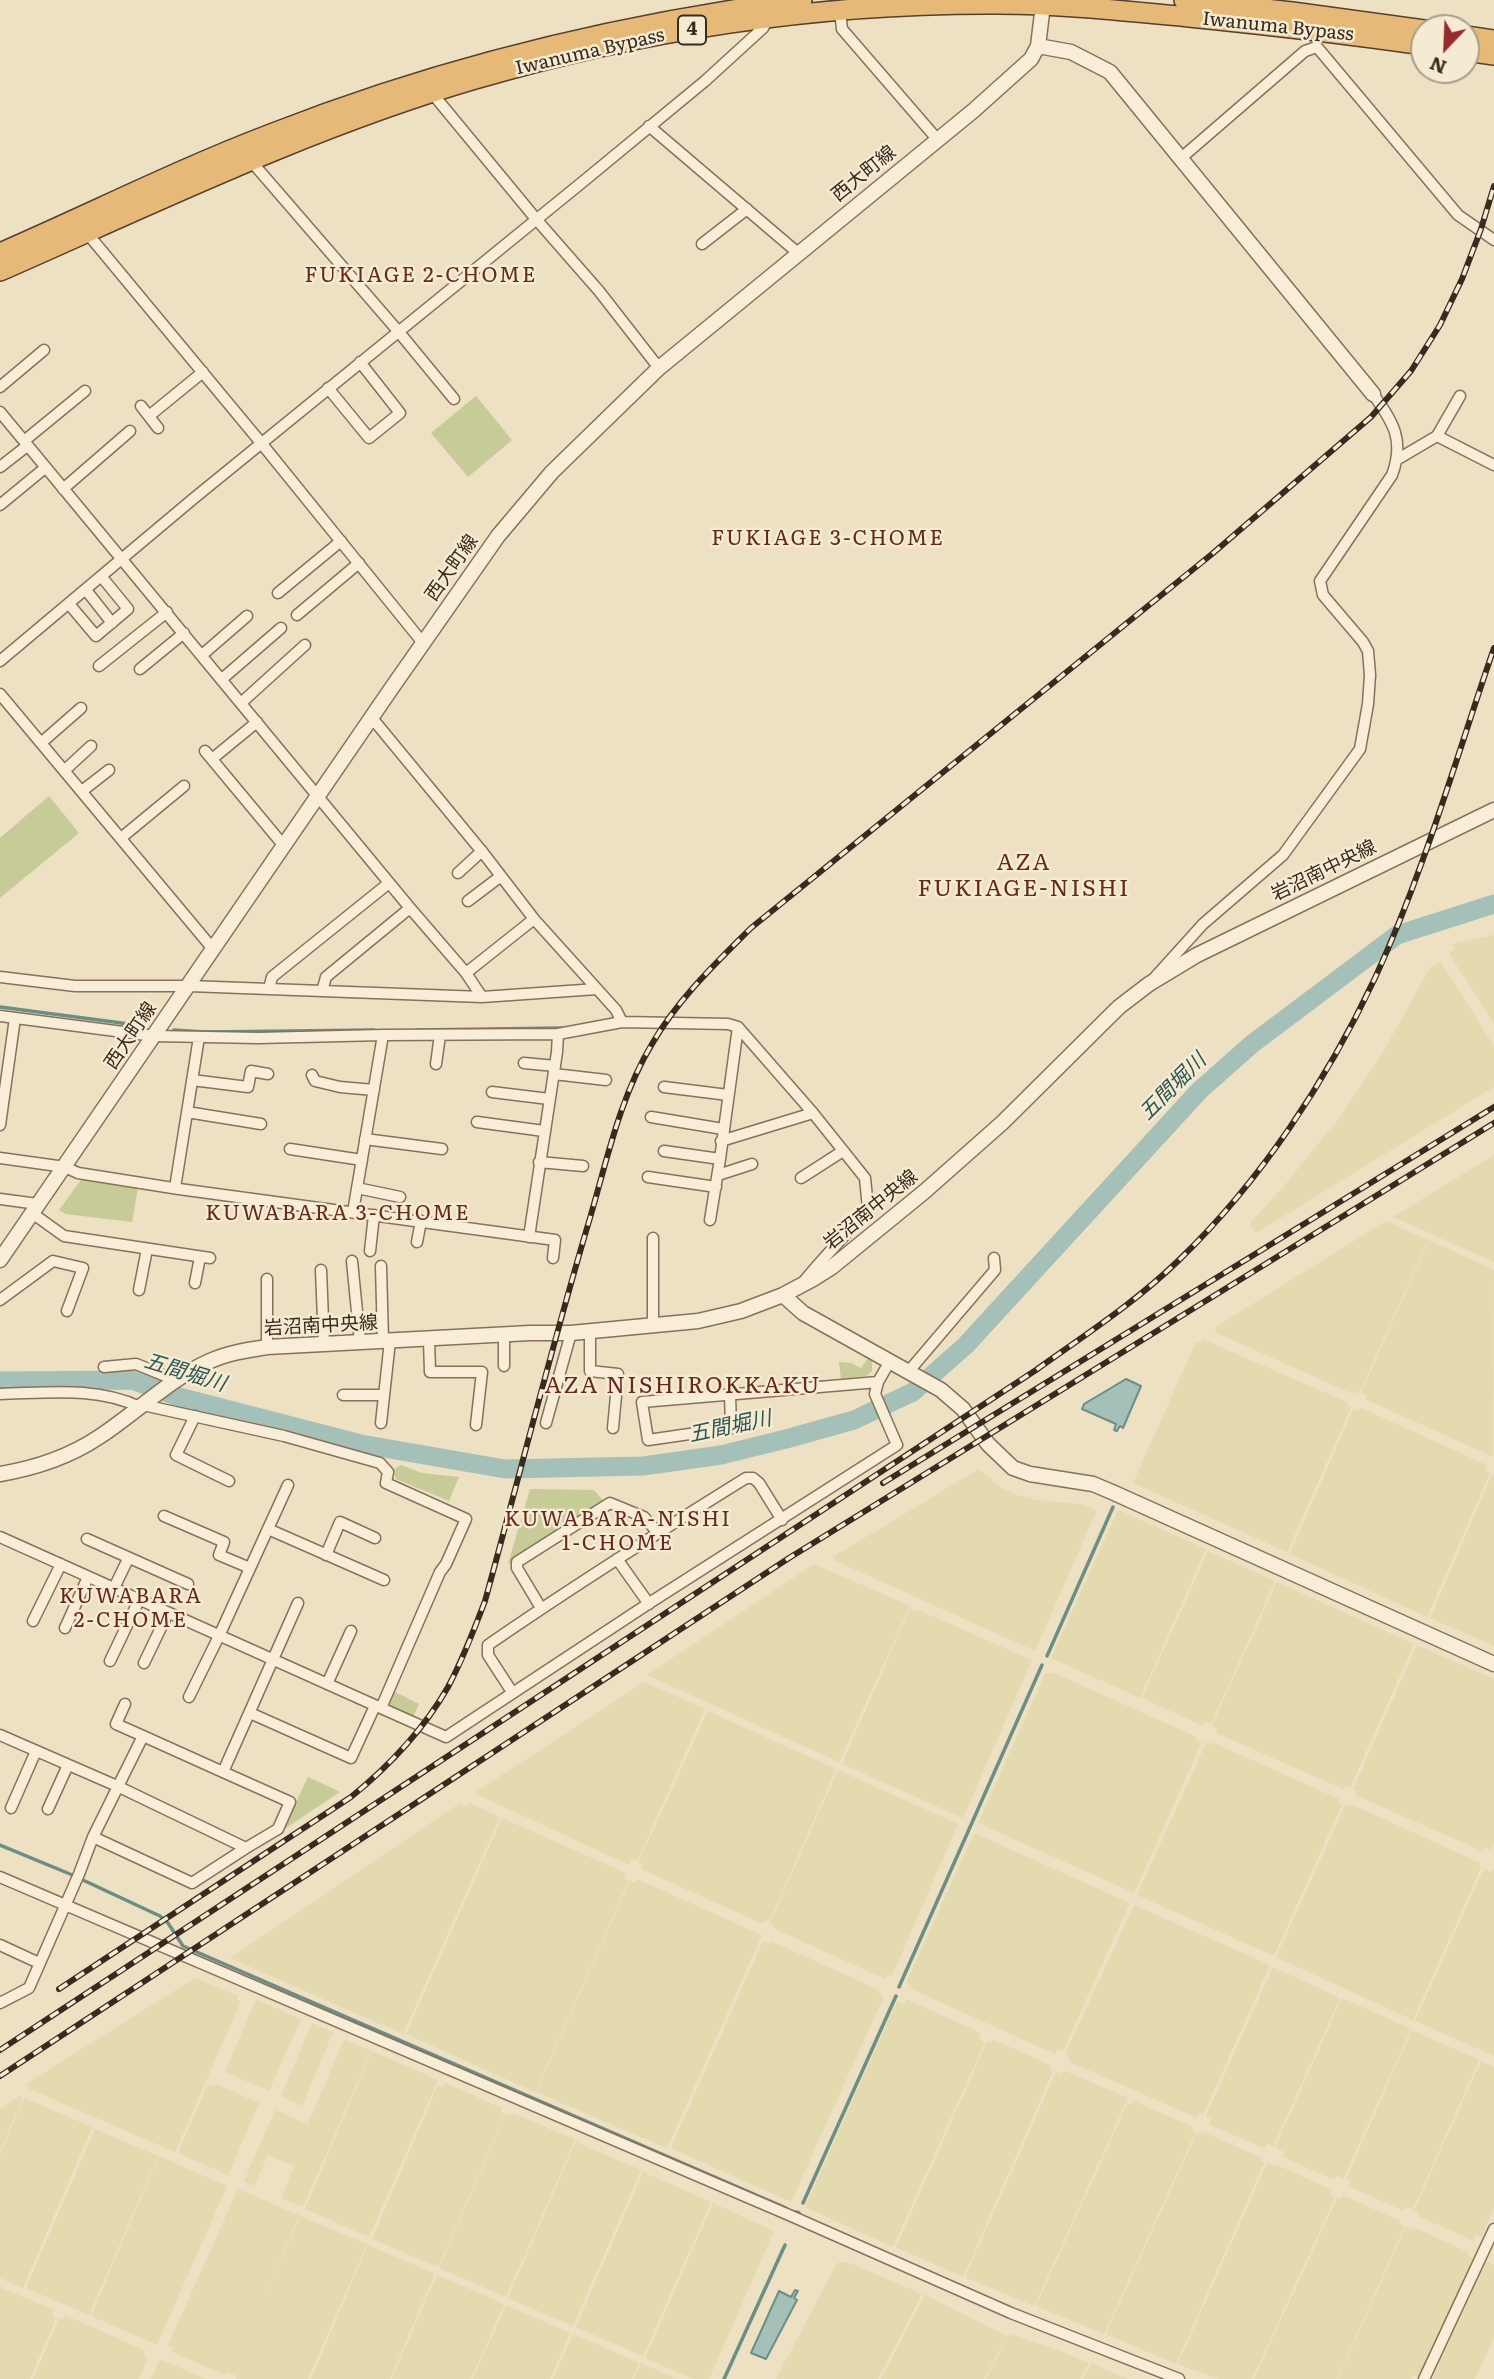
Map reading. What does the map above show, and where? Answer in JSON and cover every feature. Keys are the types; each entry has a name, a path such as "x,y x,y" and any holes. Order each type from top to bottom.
{"highway":[{"name":"Iwanuma Bypass","path":"0,253 270,134 439,74 603,32 802,0"},
{"name":"Iwanuma Bypass","path":"1184,0 1410,28"},
{"name":"Iwanuma Bypass","path":"0,271 251,161 337,127 432,93 550,60 639,39 840,11 1043,2 1324,31 1410,43"}],"street":[{"path":"1043,2 1038,46 1071,52 1110,72 1373,394 1393,425 1399,443 1398,459 1392,475 1320,582 1323,595 1368,651 1368,704 1360,749 1283,855 1203,924 1149,984"},
{"path":"840,11 842,29 937,139"},
{"path":"0,661 649,126 763,28 768,19"},
{"name":"西大町線","path":"0,1260 423,643 498,536 552,472 590,432 659,368 1017,72 1031,59 1038,46"},
{"path":"1180,159 1305,51 1317,47 1458,215 1494,240"},
{"path":"432,93 599,291 659,368"},
{"path":"649,126 798,253"},
{"path":"251,161 454,399"},
{"path":"702,244 747,209"},
{"path":"87,233 262,443 423,643"},
{"path":"0,387 44,350"},
{"path":"328,388 369,438 400,412 360,362"},
{"path":"149,416 202,372"},
{"path":"0,467 85,391"},
{"path":"1398,459 1437,436 1460,396"},
{"path":"141,406 158,428"},
{"path":"0,412 467,974 482,997"},
{"path":"63,489 130,431"},
{"path":"1437,436 1494,465"},
{"path":"0,505 45,468"},
{"path":"278,593 341,541"},
{"path":"297,615 359,563"},
{"path":"69,604 96,636 112,623 128,609 102,576"},
{"path":"86,590 112,623"},
{"path":"99,666 167,612"},
{"path":"202,655 247,616"},
{"path":"222,679 281,628"},
{"path":"140,669 184,633"},
{"path":"241,703 305,645"},
{"path":"0,694 213,949"},
{"path":"41,743 81,708"},
{"path":"372,718 482,851 534,919 616,1010 622,1022"},
{"path":"257,722 209,755 284,846"},
{"path":"65,771 92,746"},
{"path":"82,791 109,770"},
{"path":"119,836 184,786"},
{"path":"119,836 148,808"},
{"name":"岩沼南中央線","path":"143,1405 211,1361 234,1353 267,1347 571,1333 653,1326 698,1321 741,1311 783,1294 832,1267 924,1192 1002,1124 1119,1007 1149,984 1197,955 1494,810"},
{"path":"458,873 482,851"},
{"path":"468,901 501,876"},
{"path":"269,989 272,977 389,883"},
{"path":"322,991 326,977 410,908"},
{"path":"467,974 534,919"},
{"path":"0,968 5,978 75,986 189,986 482,997 597,989"},
{"path":"0,1016 154,1036 199,1037 558,1034 622,1022 666,1021 728,1024 738,1027 865,1178 868,1208 801,1285"},
{"path":"0,1125 5,1052 15,1018"},
{"path":"710,1220 738,1027"},
{"path":"529,1237 558,1034"},
{"path":"353,1212 383,1035"},
{"path":"436,1064 440,1035"},
{"path":"175,1188 199,1037"},
{"path":"524,1063 606,1080"},
{"path":"192,1080 248,1087 251,1071 268,1074"},
{"path":"312,1075 315,1081 374,1090"},
{"path":"664,1087 728,1095"},
{"path":"492,1092 549,1099"},
{"path":"187,1112 261,1124"},
{"path":"651,1117 722,1135 813,1113"},
{"path":"477,1122 544,1131"},
{"path":"365,1139 442,1149"},
{"path":"290,1149 362,1160"},
{"path":"664,1151 720,1159"},
{"path":"801,1178 843,1151"},
{"path":"0,1158 65,1167 78,1173 175,1188 555,1240 553,1258"},
{"path":"539,1162 583,1166"},
{"path":"648,1177 717,1181 752,1164"},
{"path":"357,1188 401,1197"},
{"path":"0,1199 35,1209 64,1236 205,1258 195,1283"},
{"path":"370,1251 374,1215"},
{"path":"417,1242 421,1221"},
{"path":"653,1238 653,1326"},
{"path":"139,1290 147,1249"},
{"path":"911,1373 995,1270 994,1258"},
{"path":"0,1300 53,1261 83,1268 67,1311"},
{"path":"352,1261 360,1342"},
{"path":"381,1266 386,1341 381,1423"},
{"path":"321,1270 324,1344"},
{"path":"267,1279 267,1347"},
{"path":"783,1294 803,1313 941,1390 963,1409 988,1444 1013,1468 1030,1474 1093,1484 1494,1664"},
{"path":"590,1331 590,1371 618,1374 613,1427"},
{"path":"546,1423 571,1333"},
{"path":"504,1334 504,1366"},
{"path":"429,1339 430,1372 482,1372 476,1425"},
{"path":"0,1537 446,1737 897,1446 876,1388 890,1361"},
{"path":"104,1367 136,1364 175,1382"},
{"path":"730,1395 731,1428 648,1440 642,1402 730,1395 876,1388"},
{"path":"0,1394 79,1391 284,1436 380,1463 388,1472 386,1483 466,1519 378,1707 351,1758 250,1713"},
{"path":"343,1395 384,1395"},
{"path":"0,1474 29,1469 76,1451 143,1405"},
{"path":"195,1416 176,1455 229,1481"},
{"path":"512,1692 488,1655 487,1648 541,1608 657,1533 746,1478 753,1478 759,1483 782,1520"},
{"path":"189,1696 288,1485"},
{"path":"541,1608 517,1568 517,1562 610,1503 644,1517 657,1533"},
{"path":"164,1516 224,1542 219,1555 250,1569"},
{"path":"326,1555 340,1522 375,1538"},
{"path":"268,1529 384,1580"},
{"path":"87,1539 188,1584"},
{"path":"114,1588 128,1559"},
{"path":"617,1559 649,1604"},
{"path":"33,1621 61,1564"},
{"path":"65,1628 88,1577"},
{"path":"110,1661 139,1600"},
{"path":"223,1772 298,1603"},
{"path":"144,1663 168,1613"},
{"path":"327,1684 351,1631"},
{"path":"93,1837 192,1883 278,1829 290,1802 116,1724 125,1704"},
{"path":"0,1735 117,1786 246,1848"},
{"path":"0,2003 29,1988 78,1878 93,1837 143,1736"},
{"path":"11,1808 37,1751"},
{"path":"48,1809 68,1765"},
{"path":"0,1877 1011,2313 1179,2379"},
{"path":"0,1945 40,1963"},
{"path":"1424,2379 1494,2230"}],"shaded area":[{"path":"1494,935 1494,1024 1449,953 1455,949 1452,944"},
{"path":"1441,962 1494,1046 1494,1087 1256,1233 1250,1223 1340,1117 1382,1054 1431,966"},
{"path":"1494,1155 1494,1262 1393,1217"},
{"path":"1386,1221 1428,1240 1359,1393 1355,1391 1353,1394 1217,1333 1214,1328"},
{"path":"1429,1240 1494,1270 1493,1457 1365,1399 1367,1396 1361,1393"},
{"path":"1202,1339 1349,1403 1351,1408 1287,1552 1133,1483 1196,1342 1200,1343"},
{"path":"1361,1408 1487,1465 1485,1471 1490,1473 1427,1617 1290,1554 1353,1409 1359,1411"},
{"path":"979,1469 1001,1488 1017,1495 1079,1504 1097,1510 1035,1651 836,1561 833,1557"},
{"path":"1492,1474 1494,1475 1494,1646 1430,1618"},
{"path":"1118,1510 1206,1549 1140,1698 1051,1658"},
{"path":"1208,1551 1275,1581 1211,1724 1205,1722 1203,1726 1142,1698"},
{"path":"814,1564 910,1606 839,1762 647,1675"},
{"path":"1277,1582 1414,1644 1350,1788 1345,1785 1343,1789 1216,1733 1218,1729 1212,1726"},
{"path":"910,1609 915,1612 916,1609 1032,1660 963,1818 842,1764"},
{"path":"1417,1645 1494,1679 1494,1843 1491,1850 1484,1847 1482,1851 1355,1795 1357,1791 1353,1789"},
{"path":"1054,1673 1197,1737 1196,1740 1202,1742 1134,1893 978,1823 1045,1674"},
{"path":"644,1682 705,1709 637,1861 632,1859 629,1865 478,1795 476,1792"},
{"path":"708,1711 836,1769 769,1922 765,1920 763,1924 641,1869 643,1865 638,1863"},
{"path":"1212,1742 1339,1799 1338,1802 1342,1804 1274,1956 1137,1895 1206,1743 1210,1745"},
{"path":"838,1770 958,1824 892,1976 887,1974 885,1979 773,1928 774,1925 770,1923"},
{"path":"460,1803 466,1807 469,1803 500,1817 403,2034 230,1958"},
{"path":"1346,1804 1480,1863 1481,1868 1413,2020 1276,1957"},
{"path":"502,1818 626,1873 624,1878 629,1880 535,2092 406,2034"},
{"path":"974,1833 1130,1903 1063,2051 1057,2049 1055,2054 911,1989 912,1986 906,1983"},
{"path":"1484,1868 1491,1872 1494,1869 1494,2056 1415,2021"},
{"path":"637,1879 762,1935 667,2148 536,2092 630,1881 636,1883"},
{"path":"1134,1905 1270,1965 1203,2115 1199,2113 1197,2118 1070,2062 1066,2052"},
{"path":"763,1941 770,1944 771,1941 879,1990 878,1993 884,1996 791,2202 671,2148"},
{"path":"1273,1967 1340,1998 1273,2147 1267,2144 1265,2149 1209,2124 1211,2119 1206,2116"},
{"path":"195,1978 238,1996 237,1999 241,2001 175,2152 29,2089 26,2084"},
{"path":"1342,1998 1411,2029 1343,2179 1337,2176 1334,2180 1283,2157 1285,2152 1275,2148"},
{"path":"256,1999 301,2019 269,2091 225,2072"},
{"path":"906,1999 981,2033 979,2039 985,2042 893,2247 805,2207 897,2001 904,2004"},
{"path":"312,2023 333,2032 302,2106 281,2096"},
{"path":"1412,2030 1479,2060 1413,2209 1406,2207 1404,2211 1348,2186 1350,2181 1346,2179"},
{"path":"992,2039 1050,2065 1049,2069 1053,2071 963,2277 896,2247 987,2042 991,2043"},
{"path":"344,2040 371,2051 303,2207 281,2198 294,2166 268,2155 254,2186 244,2181 275,2110 308,2124"},
{"path":"372,2051 438,2080 369,2237 305,2209"},
{"path":"1481,2061 1494,2067 1494,2208 1481,2237 1476,2235 1474,2241 1418,2216 1419,2213 1414,2211"},
{"path":"1063,2070 1128,2098 1034,2306 965,2277 1056,2072 1061,2074"},
{"path":"445,2083 502,2108 501,2112 505,2114 438,2267 372,2239 438,2085 443,2088"},
{"path":"208,2084 214,2087 216,2084 259,2103 228,2175 178,2153"},
{"path":"20,2096 23,2097 0,2151 0,2109"},
{"path":"24,2098 92,2127 23,2288 0,2278 0,2155"},
{"path":"1134,2101 1193,2127 1191,2131 1195,2133 1104,2334 1036,2306 1128,2103 1132,2105"},
{"path":"513,2113 575,2140 506,2297 439,2268 506,2114 511,2116"},
{"path":"95,2129 158,2156 89,2315 26,2288"},
{"path":"1201,2131 1262,2158 1260,2161 1264,2163 1176,2364 1106,2334 1197,2133 1200,2135"},
{"path":"576,2142 641,2170 573,2326 508,2298"},
{"path":"159,2156 227,2186 157,2345 91,2316"},
{"path":"1267,2163 1274,2166 1275,2164 1332,2190 1330,2194 1335,2197 1252,2379 1219,2379 1178,2364"},
{"path":"643,2172 711,2202 643,2356 576,2327"},
{"path":"238,2189 299,2215 259,2311 300,2216 367,2244 308,2379 236,2379 237,2376 227,2372 225,2375 172,2352 173,2348 168,2345"},
{"path":"1343,2195 1400,2221 1399,2224 1404,2227 1337,2379 1254,2379 1337,2198 1341,2199"},
{"path":"713,2203 774,2231 709,2379 694,2379 645,2358"},
{"path":"1406,2227 1411,2230 1413,2227 1470,2253 1468,2256 1473,2258 1421,2378 1414,2375 1411,2379 1338,2379"},
{"path":"368,2245 435,2274 390,2379 311,2379"},
{"path":"1486,2261 1494,2265 1494,2337 1475,2379 1432,2379"},
{"path":"847,2262 922,2294 878,2379 776,2379 837,2263"},
{"path":"437,2275 504,2304 471,2379 392,2379"},
{"path":"0,2287 54,2310 52,2316 56,2318 30,2379 0,2379"},
{"path":"925,2295 1007,2336 984,2379 881,2379"},
{"path":"506,2305 570,2333 550,2379 473,2379"},
{"path":"65,2315 146,2351 143,2356 148,2358 139,2379 33,2379 59,2318 63,2320"},
{"path":"573,2334 639,2363 632,2379 553,2379"},
{"path":"1009,2334 1089,2363 1080,2379 986,2379"},
{"path":"160,2359 206,2379 151,2379"},
{"path":"641,2363 677,2379 634,2379"},
{"path":"1092,2364 1128,2379 1083,2379"}],"green space":[{"path":"476,396 512,440 468,477 431,433"},
{"path":"49,796 79,833 0,898 0,838"},
{"path":"81,1180 138,1188 132,1222 66,1214 59,1210"},
{"path":"868,1358 872,1360 872,1371 866,1376 841,1379 839,1362 851,1363 861,1368"},
{"path":"401,1465 422,1473 459,1477 449,1501 396,1479 393,1470"},
{"path":"530,1489 594,1490 605,1503 508,1564"},
{"path":"393,1691 419,1704 413,1717 391,1706 388,1700"},
{"path":"308,1777 340,1792 283,1830"}],"water":[{"path":"1126,1379 1141,1386 1123,1428 1120,1426 1117,1431 1114,1430 1116,1424 1082,1409 1084,1404"},
{"path":"795,2290 798,2291 794,2298 797,2300 766,2359 751,2353 779,2291 791,2297"}],"waterway":[{"name":"五間堀川","path":"0,1381 132,1380 179,1397 361,1444 505,1469 643,1466 721,1455 854,1420 913,1392 966,1345 1199,1091 1252,1044 1397,935 1494,904"},
{"path":"0,1007 144,1026"},
{"path":"417,1030 562,1028"},
{"path":"174,1030 374,1030"},
{"path":"1047,1656 1113,1507"},
{"path":"899,1987 1042,1665"},
{"path":"0,1845 160,1916 183,1946 786,2208"},
{"path":"803,2203 896,1996"},
{"path":"724,2379 785,2245"}],"railway":[{"path":"59,1989 351,1797 404,1746 438,1703 459,1666 485,1601 562,1314 623,1107 652,1044 685,997 751,928 1212,554 1371,417 1411,371 1440,325 1462,279 1494,186"},
{"path":"0,2050 1036,1370 1128,1304 1179,1260 1237,1197 1290,1128 1356,1016 1409,897 1494,648"},
{"path":"883,1483 1494,1107"},
{"path":"0,2076 789,1558 1494,1123"}],"district":[{"name":"FUKIAGE 2-CHOME","path":"421,276"},
{"name":"FUKIAGE 3-CHOME","path":"828,539"},
{"name":"AZA FUKIAGE-NISHI","path":"1024,876"},
{"name":"KUWABARA 3-CHOME","path":"338,1214"},
{"name":"AZA NISHIROKKAKU","path":"683,1386"},
{"name":"KUWABARA-NISHI 1-CHOME","path":"618,1532"},
{"name":"KUWABARA 2-CHOME","path":"131,1609"}]}
